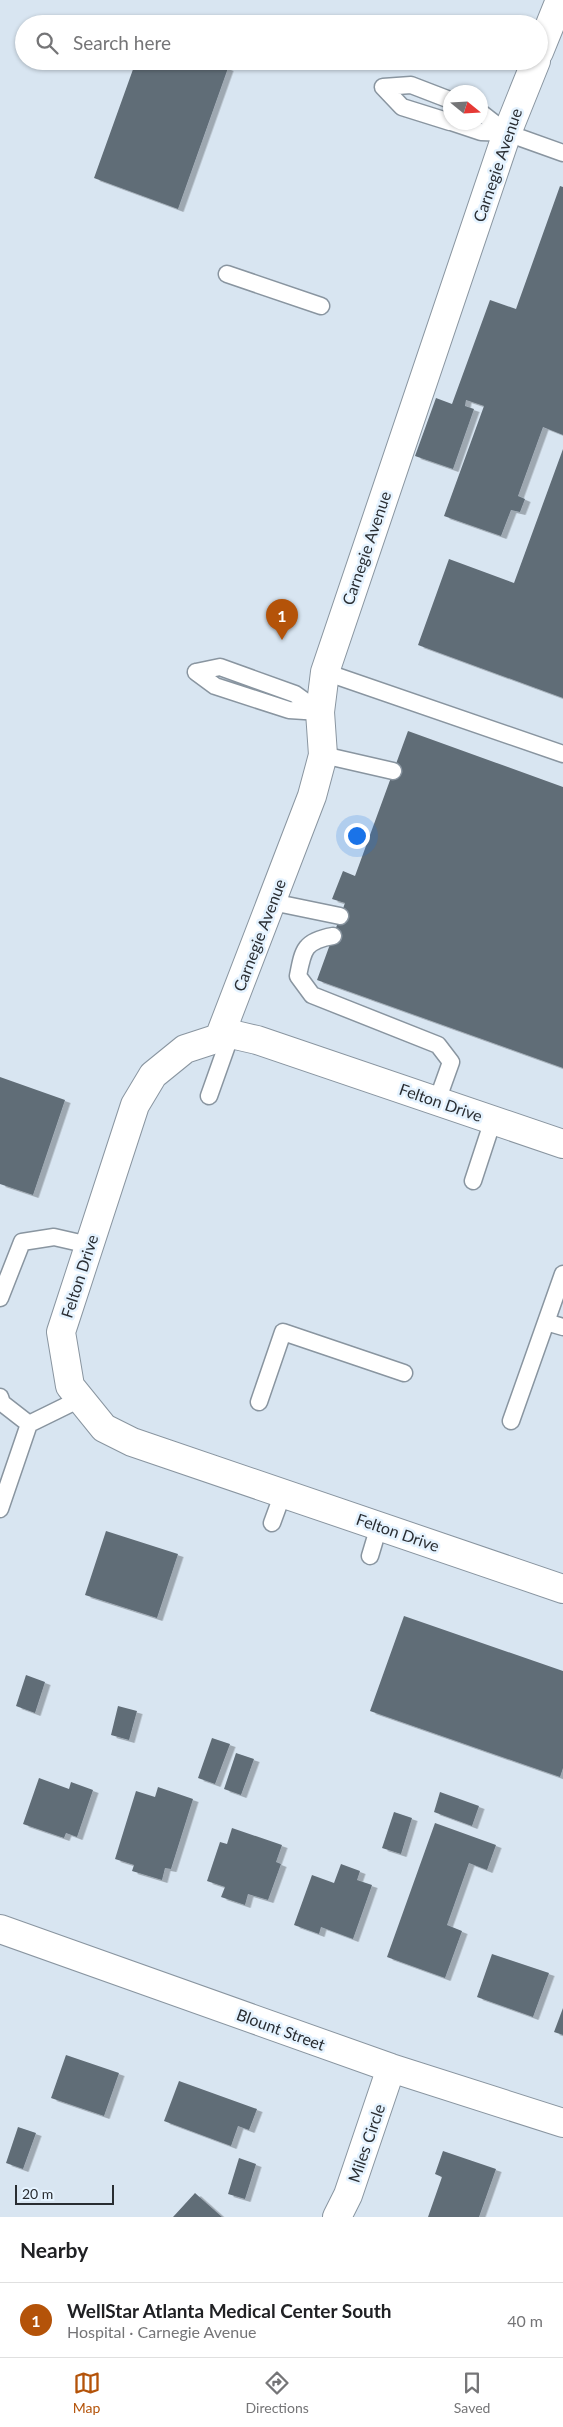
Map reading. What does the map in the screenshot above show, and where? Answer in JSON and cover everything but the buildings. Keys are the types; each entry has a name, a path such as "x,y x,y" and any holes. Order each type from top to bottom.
{"street":[{"path":"548,30 560,0"},
{"name":"Carnegie Avenue","path":"225,1036 312,796 323,755 320,712 325,672 507,132 532,70"},
{"name":"Felton Drive","path":"563,1144 257,1040 225,1036 185,1049 152,1076 135,1105 61,1332 70,1386 104,1428 132,1442 563,1588"},
{"name":"Blount Street","path":"0,1929 391,2068 563,2123"},
{"name":"Miles Circle","path":"337,2217 348,2195 391,2068"}],"lane":[{"path":"443,97 411,85 383,87 402,107 443,120"},
{"path":"488,118 507,132 563,153"},
{"path":"475,130 481,132 507,132"},
{"path":"227,274 321,306"},
{"path":"220,667 295,694 320,712 289,710 215,686 196,672 220,667"},
{"path":"325,672 563,754"},
{"path":"323,755 393,771"},
{"path":"272,902 340,916"},
{"path":"333,936 318,938 303,951 298,976 312,995 438,1045 451,1062 437,1101"},
{"path":"209,1096 225,1036"},
{"path":"473,1181 493,1120"},
{"path":"0,1298 22,1242 54,1237 90,1245"},
{"path":"511,1421 563,1274"},
{"path":"546,1322 563,1327"},
{"path":"259,1402 283,1332 404,1373"},
{"path":"0,1397 2,1403 29,1424"},
{"path":"0,1509 29,1424 80,1399"},
{"path":"272,1523 282,1493"},
{"path":"370,1556 379,1526"}],"place":[{"name":"WellStar Atlanta Medical Center South","path":"282,640"}]}
